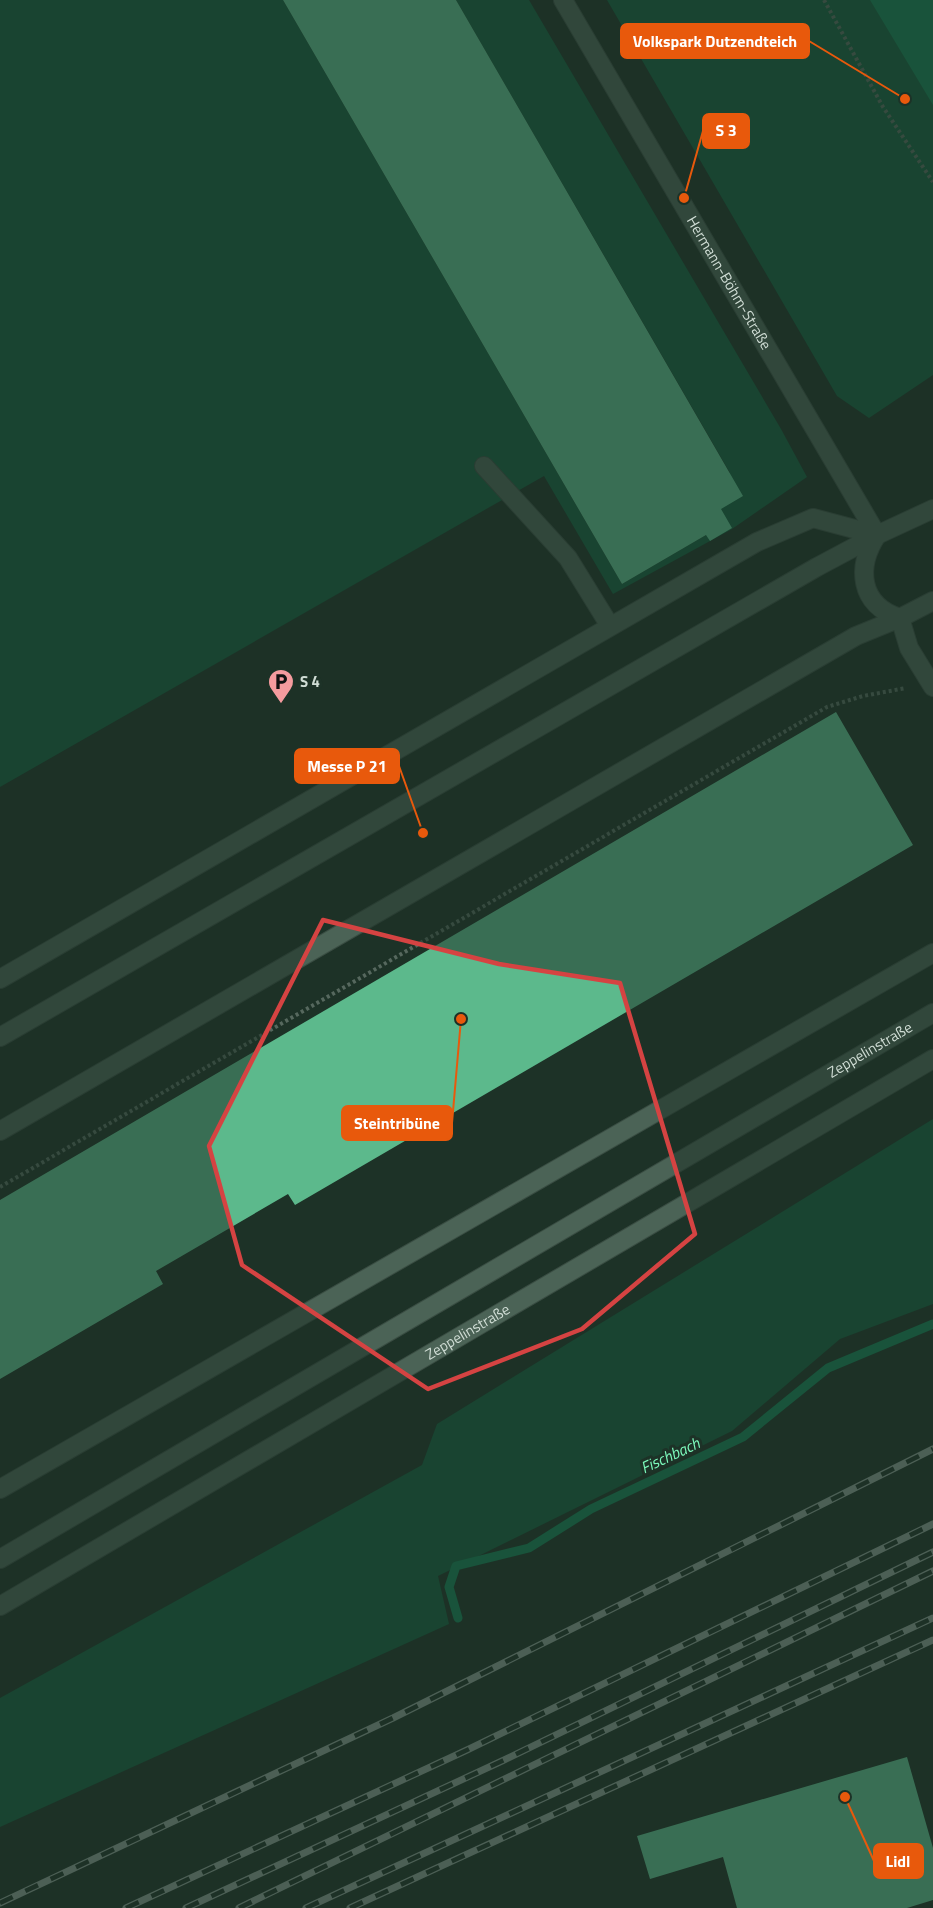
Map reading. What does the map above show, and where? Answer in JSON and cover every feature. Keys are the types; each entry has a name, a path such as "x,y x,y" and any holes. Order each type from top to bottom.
{"street":[{"name":"Hermann-Böhm-Straße","path":"563,0 877,535"},
{"path":"484,466 568,558 610,626"},
{"path":"0,1037 817,567 933,509"},
{"path":"0,979 757,542 813,518 877,535"},
{"path":"877,535 864,568 866,587 875,605 885,613 900,618"},
{"path":"0,1131 846,642 933,601"},
{"path":"900,618 909,648 931,684"},
{"path":"0,1489 933,953"},
{"name":"Zeppelinstraße","path":"0,1559 933,1013"},
{"name":"Zeppelinstraße","path":"0,1606 933,1059"}],"path":[{"path":"824,0 883,107 933,182"},
{"path":"0,1187 827,707 863,696 931,684"}],"highlighted area":[{"path":"323,920 499,964 620,983 695,1234 582,1329 428,1389 242,1265 209,1146"}],"shaded area":[{"path":"0,0 283,0 622,584 706,535 685,499 730,473 456,0 529,0 807,477 732,529 613,594 544,476 0,787"},
{"path":"607,0 933,0 933,375 869,418 837,396"},
{"path":"870,0 933,0 933,105"},
{"path":"933,1119 933,1304 840,1339 732,1431 438,1576 449,1624 0,1827 0,1698 422,1465 437,1424"}],"building":[{"path":"283,0 456,0 743,496 721,509 732,528 710,541 706,535 622,584"},
{"path":"836,712 913,845 295,1205 288,1194 156,1271 163,1284 0,1379 0,1200"},
{"path":"907,1757 933,1848 933,1900 907,1908 737,1908 723,1857 650,1879 637,1836"}],"waterway":[{"name":"Fischbach","path":"458,1618 449,1587 456,1566 529,1548 591,1509 743,1437 828,1368 933,1324"}],"railway":[{"path":"0,1903 393,1718 933,1449"},
{"path":"126,1908 467,1750 933,1524"},
{"path":"186,1908 502,1761 933,1552"},
{"path":"239,1908 933,1571"},
{"path":"306,1908 933,1618"},
{"path":"350,1908 933,1640"}],"place":[{"name":"Volkspark Dutzendteich","path":"905,99"},
{"name":"S 3","path":"684,198"},
{"name":"S 4","path":"281,705"},
{"name":"Messe P 21","path":"423,833"},
{"name":"Steintribüne","path":"461,1019"},
{"name":"Lidl","path":"845,1797"}]}
